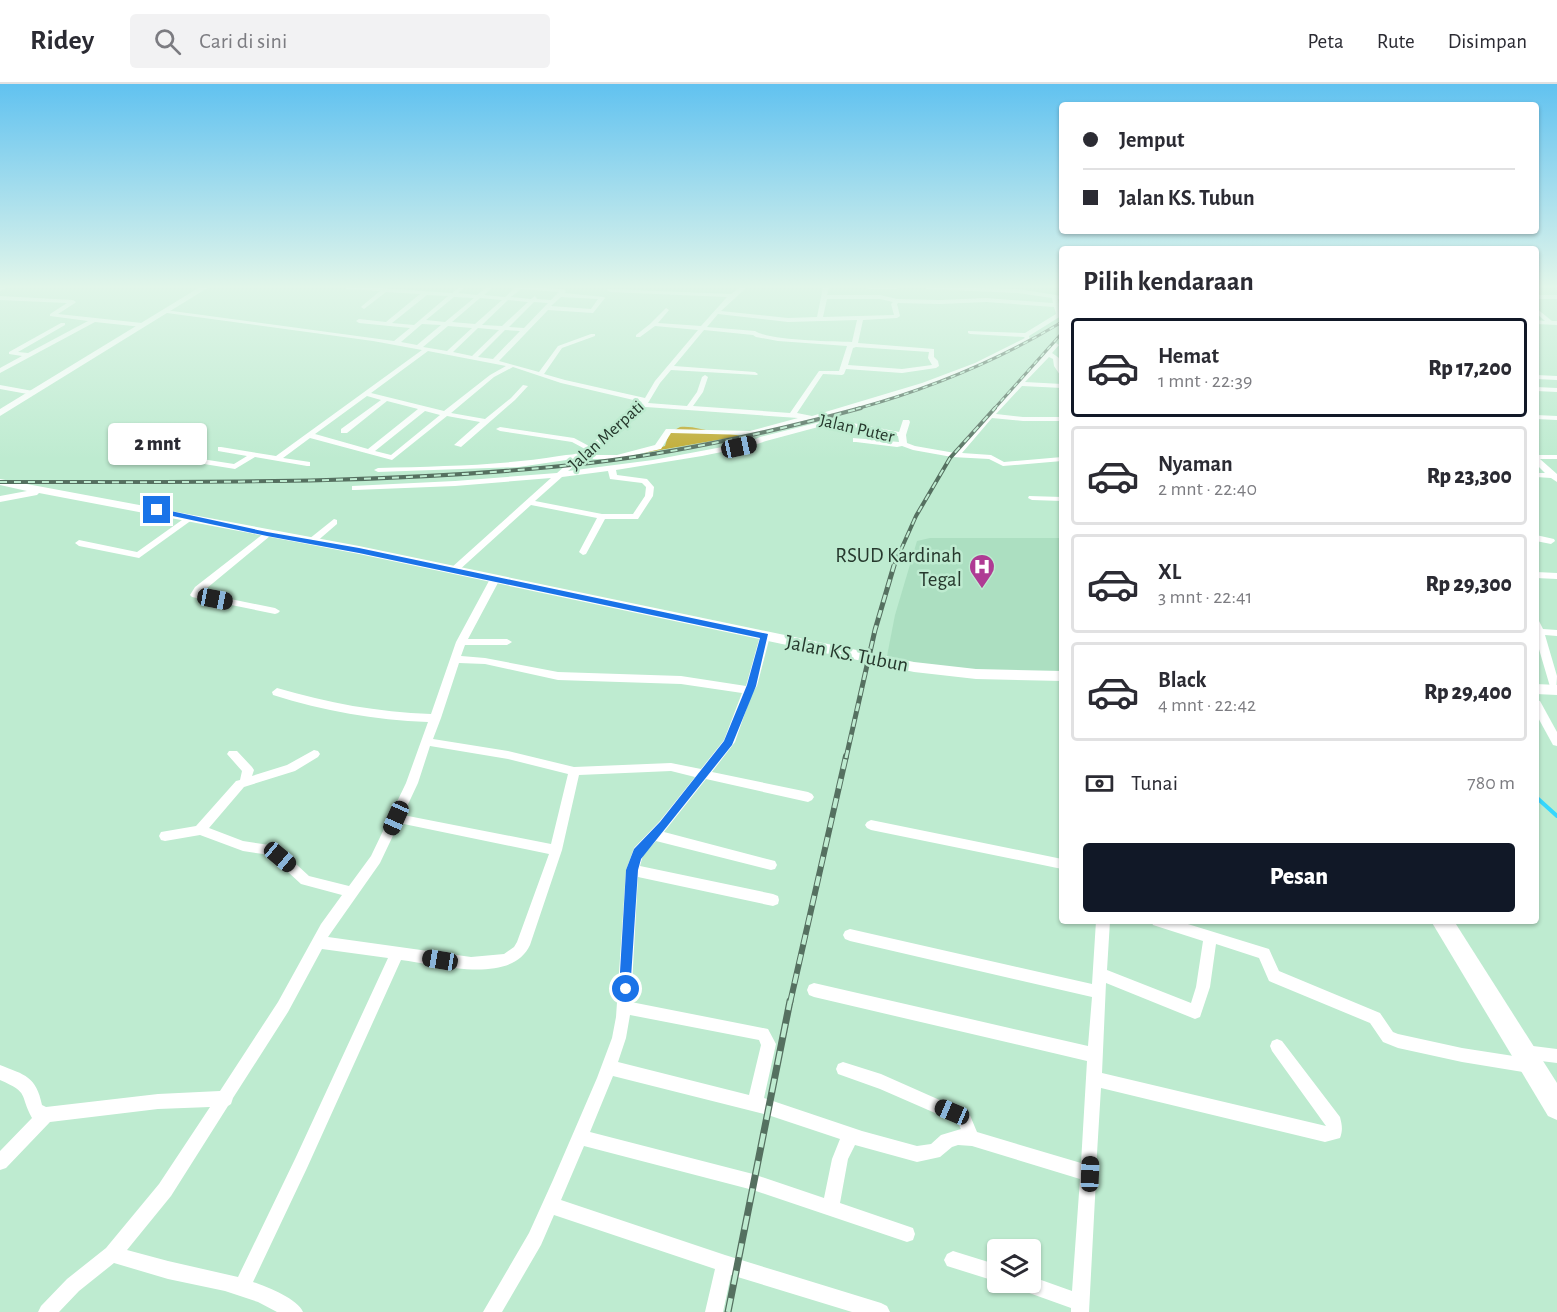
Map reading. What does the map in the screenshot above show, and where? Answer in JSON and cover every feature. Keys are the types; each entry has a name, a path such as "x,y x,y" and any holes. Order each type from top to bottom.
{"highway":[{"path":"1444,924 1557,1107"}],"main road":[{"path":"0,413 112,344"},
{"name":"Jalan KS. Tubun","path":"1,484 312,541 914,666 976,674 1059,676"},
{"path":"0,499 42,491"},
{"path":"1539,689 1556,690"}],"street":[{"path":"27,344 11,353 29,355"},
{"path":"0,371 49,344"},
{"name":"Jalan Puter","path":"402,344 512,365 540,375 645,403 688,409 812,417 903,439 913,448 957,455 991,457 1007,464 1059,459"},
{"path":"418,348 423,344"},
{"path":"446,353 455,344"},
{"path":"473,358 487,344"},
{"path":"494,362 512,344"},
{"path":"540,375 560,347 567,344"},
{"name":"Jalan Merpati","path":"453,570 580,457 645,403 690,344"},
{"path":"834,344 932,347 931,358 936,365 934,368 902,371 844,367"},
{"path":"512,365 496,373 378,470 519,465 580,457 633,454 658,447 669,431 750,433 869,403 949,376 1018,344"},
{"path":"957,455 1056,345"},
{"path":"792,416 799,401 821,372 842,373 852,346"},
{"path":"277,459 426,350"},
{"path":"1047,353 1056,358 1059,369"},
{"path":"670,368 755,374"},
{"path":"688,409 700,392 705,377"},
{"path":"1539,377 1557,378"},
{"path":"1021,384 1059,386"},
{"path":"458,445 513,399 525,386"},
{"path":"0,387 33,393"},
{"path":"1539,389 1557,390"},
{"path":"366,394 423,409 486,421"},
{"path":"344,431 385,400"},
{"path":"369,452 423,409"},
{"path":"1539,415 1557,418"},
{"path":"990,416 1059,419"},
{"path":"355,488 562,475 643,466 751,444 833,421"},
{"path":"856,440 897,445 903,439 906,422"},
{"path":"500,429 574,440 591,450"},
{"path":"309,435 392,458"},
{"path":"221,449 307,464"},
{"path":"176,457 236,467 254,455"},
{"path":"1539,458 1557,457"},
{"path":"1539,461 1555,478"},
{"path":"530,502 602,516 633,518 649,496 650,487 647,483 614,477 612,469"},
{"path":"1539,475 1555,478"},
{"path":"1032,498 1059,498"},
{"path":"583,552 602,516"},
{"path":"79,543 139,555 192,518"},
{"path":"312,541 334,522"},
{"path":"267,534 198,589 195,595 275,610"},
{"path":"1539,539 1551,541"},
{"path":"1539,575 1557,576"},
{"path":"47,1312 73,1285 111,1254 165,1190 226,1099 283,1007 318,942 376,859 428,742 454,659 495,579"},
{"path":"1539,628 1557,633"},
{"path":"1539,631 1556,690"},
{"path":"492,1312 535,1239 619,1038 624,1007 632,870 638,852 729,742 749,690 765,636"},
{"path":"462,642 507,642"},
{"path":"454,659 508,664 558,676 681,680 749,690"},
{"path":"277,692 340,711 386,717 435,718"},
{"path":"1539,709 1556,737"},
{"path":"428,742 508,755 574,771 671,767 808,797"},
{"path":"232,754 248,770 245,781"},
{"path":"200,830 233,791 245,781 271,776 291,768 314,754"},
{"path":"318,942 471,963 495,963 512,958 523,945 556,850 574,771"},
{"path":"396,818 556,850"},
{"path":"871,825 1059,863"},
{"path":"165,836 200,830 243,846 265,849 280,857 305,879 351,892"},
{"path":"654,835 771,865"},
{"path":"632,870 773,900"},
{"path":"1041,1290 1080,1307 1090,1174 1094,1055 1103,924"},
{"path":"1168,924 1264,953 1274,976 1375,1018 1388,1037 1398,1041 1462,1055 1528,1059 1557,1056"},
{"path":"850,935 1100,992"},
{"path":"1101,974 1195,1012 1203,987 1210,937"},
{"path":"242,1287 294,1180 397,953"},
{"path":"814,990 1094,1055"},
{"path":"624,1007 763,1034 769,1044 755,1103"},
{"path":"1093,1078 1325,1134 1334,1132 1334,1123 1277,1046"},
{"path":"608,1067 755,1103 917,1154 934,1151 947,1141 958,1137 972,1138 1090,1174"},
{"path":"843,1069 881,1082 952,1112 964,1119 972,1138"},
{"path":"0,1072 24,1084 32,1095 33,1106 38,1113 46,1115 158,1100 226,1099"},
{"path":"0,1162 46,1115"},
{"path":"831,1207 846,1141 852,1136 860,1137"},
{"path":"579,1137 753,1182 907,1234"},
{"path":"550,1205 725,1264 881,1312"},
{"path":"111,1254 242,1287 262,1294 294,1312"},
{"path":"953,1260 987,1271"},
{"path":"714,1312 725,1264"}],"shaded area":[{"path":"680,427 740,436 643,453 665,446 669,433"},
{"name":"RSUD Kardinah Tegal","path":"930,538 1059,538 1059,674 984,673 886,661 895,615 917,541"}],"waterway":[{"path":"1539,800 1557,816"}],"railway":[{"path":"856,409 962,373 1022,344"},
{"path":"994,409 1052,344"},
{"path":"0,482 295,481 516,470 590,463 693,447 861,408"},
{"path":"895,563 916,516 950,458 995,408"},
{"path":"846,758 875,630 895,562"},
{"path":"790,1003 846,756"},
{"path":"728,1312 790,1001"}],"place":[{"name":"RSUD Kardinah Tegal","path":"982,590"}],"route":[{"path":"157,510 267,534 359,550 765,636 752,686 747,692 729,742 663,825 638,852 635,859 632,870 626,989"}]}
